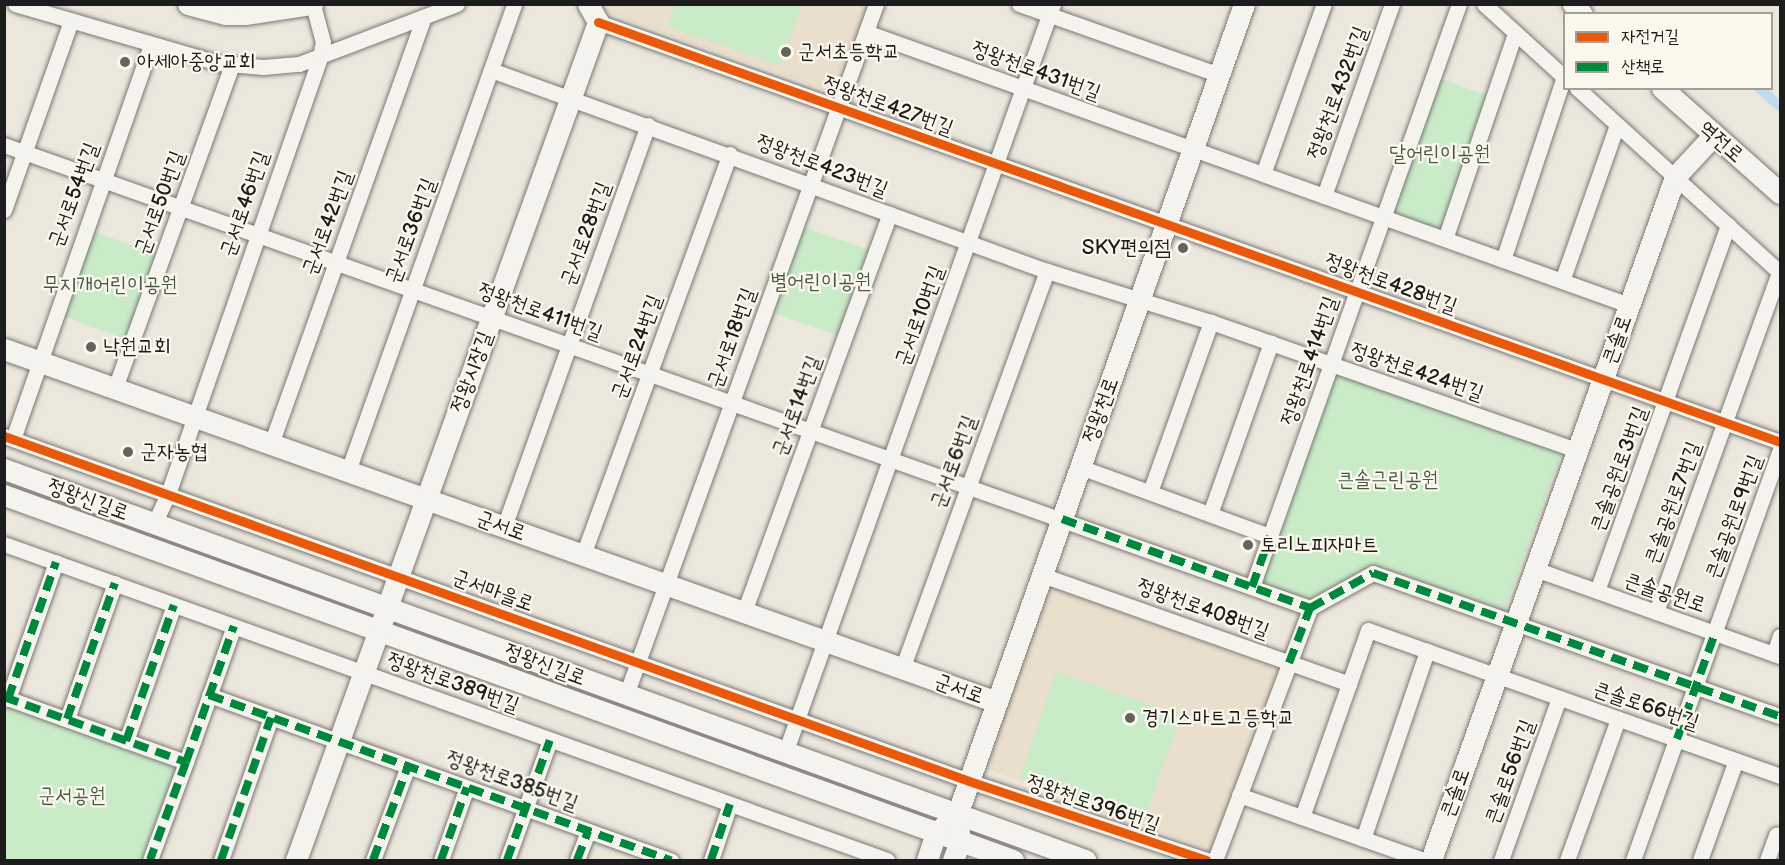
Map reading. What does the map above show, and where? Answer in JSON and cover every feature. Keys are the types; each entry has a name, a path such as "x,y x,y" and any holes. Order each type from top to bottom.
{"street":[{"path":"15,4 232,65 290,65 320,57 457,4"},
{"path":"188,4 235,14 312,4"},
{"path":"251,4 268,4"},
{"name":"군서로46번길","path":"192,416 320,57 323,42 312,4"},
{"name":"군서로36번길","path":"348,471 514,4"},
{"name":"군서로18번길","path":"666,584 876,4"},
{"path":"1019,4 1051,10 1219,75"},
{"name":"정왕천로","path":"956,851 957,815 1244,4"},
{"name":"정왕천로432번길","path":"1263,174 1324,4"},
{"name":"정왕천로432번길","path":"1324,196 1392,4"},
{"name":"정왕천로414번길","path":"1252,587 1459,4"},
{"path":"1484,4 1563,76"},
{"name":"군서로10번길","path":"825,641 1051,10"},
{"name":"정왕시장길","path":"296,861 570,98 593,13"},
{"name":"정왕천로427번길","path":"593,13 838,107 1167,224"},
{"name":"군서로42번길","path":"271,444 424,17"},
{"path":"4,210 71,21"},
{"name":"정왕천로431번길","path":"866,32 1193,149"},
{"path":"1445,239 1515,33"},
{"name":"군서로54번길","path":"37,361 151,44"},
{"name":"군서로50번길","path":"115,388 232,65"},
{"name":"정왕천로423번길","path":"491,70 730,154 1047,271 1139,302"},
{"path":"1503,260 1563,80"},
{"path":"1579,90 1780,272"},
{"name":"역전로","path":"1664,90 1713,136 1780,193"},
{"name":"군서로28번길","path":"504,527 648,125"},
{"path":"1562,281 1617,125"},
{"name":"큰솔로","path":"1431,861 1675,177 1713,136"},
{"name":"정왕천로411번길","path":"4,145 1310,608"},
{"path":"1193,149 1629,305"},
{"name":"군서로24번길","path":"583,555 730,154"},
{"name":"군서로14번길","path":"744,612 890,214"},
{"name":"정왕천로428번길","path":"1167,224 1780,442"},
{"name":"큰솔공원로3번길","path":"1597,591 1728,225"},
{"name":"군서로6번길","path":"902,669 1047,271"},
{"name":"큰솔공원로7번길","path":"1656,612 1780,272"},
{"name":"정왕천로424번길","path":"1139,302 1211,322 1577,450"},
{"path":"1150,492 1211,322"},
{"name":"정왕천로414번길","path":"1210,514 1271,343"},
{"name":"군서로","path":"4,349 997,702"},
{"name":"군서마을로","path":"37,361 9,437 969,781"},
{"path":"154,524 168,494 192,416"},
{"name":"큰솔공원로9번길","path":"1715,633 1780,449"},
{"path":"1080,467 1270,536"},
{"name":"정왕신길로","path":"4,470 1085,861"},
{"name":"정왕신길로","path":"4,495 936,833 956,851 1013,861"},
{"name":"정왕천로389번길","path":"4,544 887,861"},
{"path":"56,562 6,698 186,762"},
{"name":"큰솔공원로","path":"1535,569 1777,655"},
{"path":"1215,861 1310,608 1373,573 1780,716"},
{"name":"정왕천로408번길","path":"1042,575 1349,684"},
{"path":"67,719 115,584"},
{"path":"626,695 640,663 666,584"},
{"path":"126,741 174,605"},
{"path":"150,861 234,626"},
{"path":"1302,817 1368,630 1497,676"},
{"path":"1633,861 1715,633"},
{"path":"1777,655 1780,636"},
{"path":"785,753 825,641"},
{"path":"1363,839 1427,651"},
{"name":"큰솔로66번길","path":"1497,676 1780,776"},
{"path":"209,695 339,741"},
{"name":"큰솔로56번길","path":"1501,861 1559,698"},
{"path":"221,861 271,717"},
{"path":"1567,861 1618,718"},
{"path":"507,861 550,740"},
{"name":"정왕천로385번길","path":"339,741 588,831 645,856 671,861"},
{"path":"1700,861 1736,760"},
{"path":"373,861 408,766"},
{"name":"정왕천로396번길","path":"969,781 1206,861"},
{"path":"441,861 467,788"},
{"path":"1239,795 1424,861"},
{"path":"711,861 730,804"},
{"name":"정왕천로","path":"936,833 957,815"},
{"path":"578,861 588,831"},
{"path":"1767,861 1779,831"},
{"path":"927,861 936,833"}],"shaded area":[{"name":"군서초등학교","path":"599,5 869,5 837,94 602,11"},
{"name":"경기스마트고등학교","path":"1048,586 1277,669 1211,851 982,767"}],"green space":[{"path":"675,4 802,5 781,66 667,26"},
{"name":"달어린이공원","path":"1439,78 1489,96 1442,229 1436,232 1391,212"},
{"name":"별어린이공원","path":"803,227 871,250 841,336 773,313"},
{"name":"무지개어린이공원","path":"92,231 160,256 129,340 61,316"},
{"name":"큰솔근린공원","path":"1333,369 1562,451 1504,612 1375,565 1305,601 1258,585"},
{"path":"1056,672 1181,715 1144,821 1020,778"},
{"name":"군서공원","path":"5,705 177,765 143,860 5,860"}],"water":[{"path":"1754,90 1769,90 1780,100 1780,113"}],"marked path":[{"path":"1062,519 1310,608"},
{"path":"1252,587 1270,536"},
{"path":"8,699 56,562"},
{"path":"1310,608 1373,573 1780,716"},
{"path":"67,719 115,583"},
{"path":"126,741 174,605"},
{"path":"1289,663 1310,608"},
{"path":"186,762 234,626"},
{"path":"1677,739 1715,633"},
{"path":"209,695 671,860"},
{"path":"4,697 186,762 150,860"},
{"path":"221,860 271,717"},
{"path":"507,860 550,740"},
{"path":"373,860 408,766"},
{"path":"441,860 467,787"},
{"path":"711,860 730,804"},
{"path":"577,860 588,831"}],"cycle path":[{"path":"598,22 1780,442"},
{"path":"4,436 969,781 1206,860"}],"place":[{"name":"군서초등학교","path":"786,52"},
{"name":"아세아중앙교회","path":"125,62"},
{"name":"SKY편의점","path":"1183,248"},
{"name":"낙원교회","path":"91,347"},
{"name":"군자농협","path":"128,452"},
{"name":"토리노피자마트","path":"1248,545"},
{"name":"경기스마트고등학교","path":"1130,718"}]}
